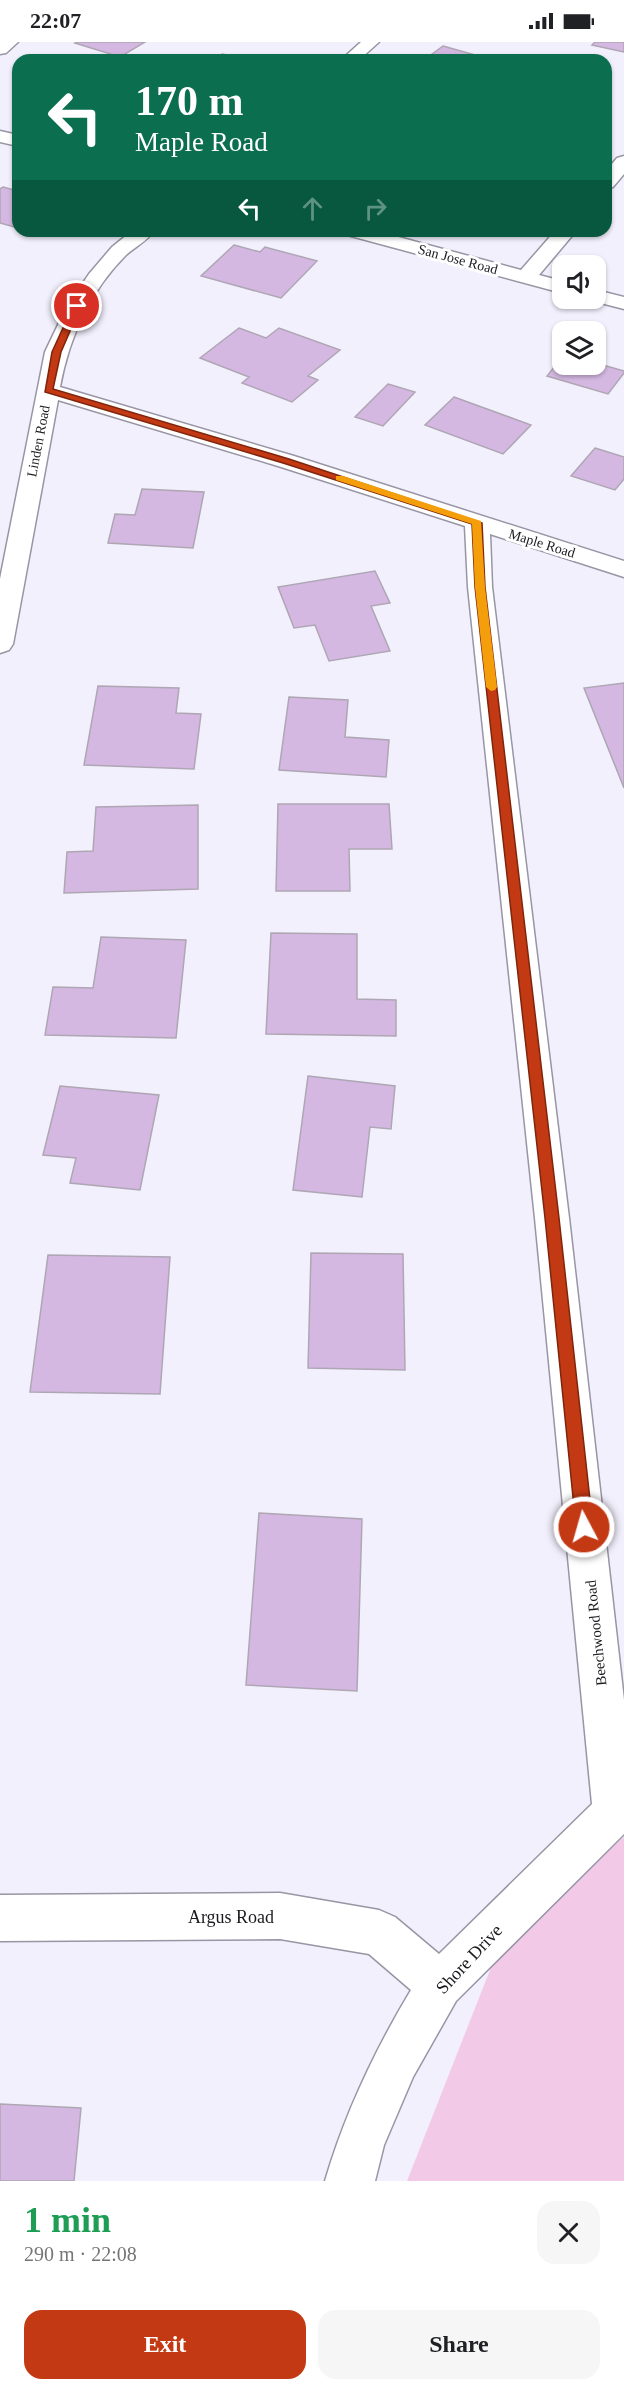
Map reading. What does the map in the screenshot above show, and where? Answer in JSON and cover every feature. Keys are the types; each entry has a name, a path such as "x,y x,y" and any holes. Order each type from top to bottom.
{"street":[{"path":"0,49 10,42"},
{"path":"356,54 371,42"},
{"path":"612,176 624,162"},
{"name":"Linden Road","path":"0,644 56,352 77,306 96,278 119,251 136,237"},
{"name":"San Jose Road","path":"376,237 552,284"},
{"path":"526,277 561,237"},
{"path":"606,298 624,303"},
{"name":"Maple Road","path":"48,390 286,461 624,569"},
{"name":"Beechwood Road","path":"477,523 480,587 619,1808"},
{"name":"Shore Drive","path":"350,2181 360,2145 396,2060 440,1985 619,1808"},
{"name":"Argus Road","path":"0,1918 280,1916 379,1933 440,1985"}],"shaded area":[{"path":"624,1837 624,2181 407,2181 501,1942"}],"building":[{"path":"145,42 125,54 110,54 75,43"},
{"path":"595,42 624,42 624,52 592,45"},
{"path":"443,46 472,54 432,54"},
{"path":"3,187 12,189 12,226 0,223 0,189"},
{"path":"234,245 260,252 265,247 317,261 281,298 201,276"},
{"path":"239,328 266,338 279,328 340,350 308,376 318,380 292,402 242,383 249,377 200,358"},
{"path":"606,366 624,371 608,394 547,376 552,370 552,375 606,375"},
{"path":"388,384 415,392 383,426 355,417"},
{"path":"454,397 531,425 503,454 425,425"},
{"path":"595,448 624,457 624,479 615,490 571,476"},
{"path":"142,489 204,492 193,548 108,543 115,514 135,515"},
{"path":"375,571 390,603 371,606 390,651 329,661 315,625 294,628 278,587"},
{"path":"624,683 624,788 584,688"},
{"path":"98,686 179,688 176,713 201,714 194,769 84,765"},
{"path":"289,697 348,700 345,737 389,740 386,777 279,770"},
{"path":"278,804 389,804 392,849 349,849 350,891 276,891"},
{"path":"198,805 198,889 64,893 67,852 93,851 96,807"},
{"path":"271,933 357,934 357,999 396,1000 396,1036 266,1034"},
{"path":"101,937 186,940 176,1038 45,1035 53,987 93,988"},
{"path":"308,1076 395,1086 391,1129 370,1127 362,1197 293,1190"},
{"path":"60,1086 159,1095 140,1190 70,1183 76,1158 43,1155"},
{"path":"311,1253 403,1254 405,1370 308,1368"},
{"path":"48,1255 170,1257 160,1394 30,1392"},
{"path":"259,1513 362,1519 357,1691 246,1685"},
{"path":"0,2104 81,2108 74,2181 0,2181"}],"slow traffic":[{"path":"340,478 477,523 480,587 491,687"}],"route":[{"path":"77,306 56,352 48,390 286,461 477,523 480,587 552,1218 584,1527"}]}
